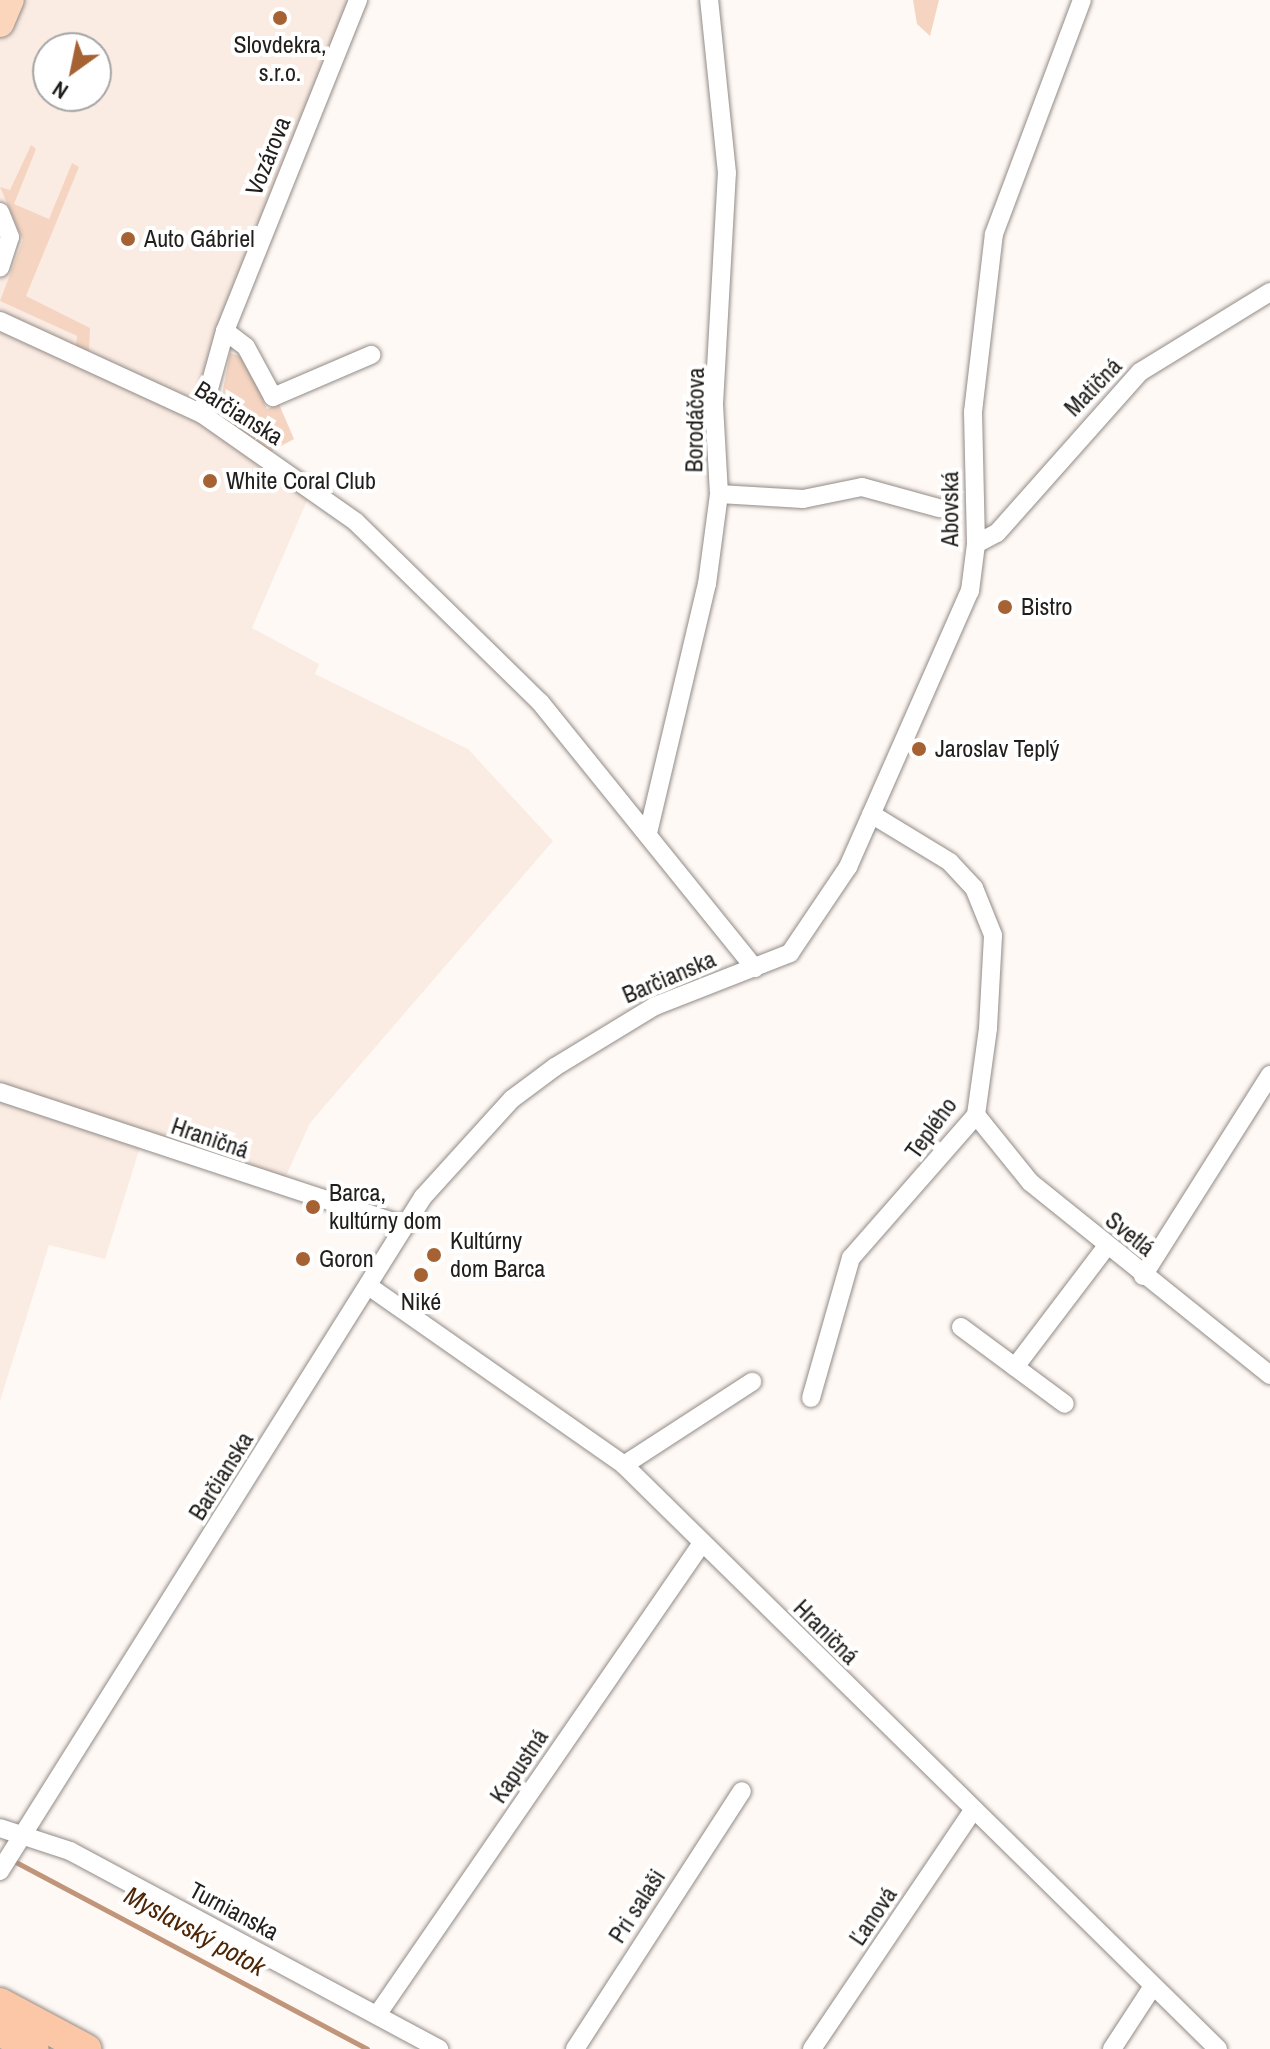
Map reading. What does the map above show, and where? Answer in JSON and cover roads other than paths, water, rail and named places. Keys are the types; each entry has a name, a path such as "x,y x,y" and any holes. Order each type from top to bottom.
{"highway":[{"path":"0,2003 86,2049"},
{"path":"0,2031 34,2049"}],"main road":[{"path":"0,23 10,0"}],"street":[{"name":"Vozárova","path":"202,414 225,331 358,0"},
{"name":"Borodáčova","path":"648,833 707,584 719,494 714,404 727,173 709,0"},
{"name":"Abovská","path":"755,968 790,953 804,936 871,814 956,632 976,544 973,412 994,234 1082,0"},
{"path":"0,212 10,237 0,267"},
{"name":"Matičná","path":"976,544 997,533 1140,372 1270,292"},
{"name":"Barčianska","path":"0,321 202,414 356,522 444,601 540,702 755,968 655,1006 555,1067 477,1134 405,1226 370,1287 0,1871"},
{"path":"225,331 246,347 273,397 371,355"},
{"path":"719,494 803,499 862,487 939,508"},
{"name":"Teplého","path":"811,1398 851,1258 976,1115 988,1028 987,912 950,862 871,814"},
{"path":"1143,1276 1270,1075"},
{"name":"Hraničná","path":"0,1092 405,1226"},
{"name":"Svetlá","path":"976,1115 1006,1158 1106,1247 1270,1375"},
{"path":"1015,1367 1106,1247"},
{"name":"Hraničná","path":"370,1287 624,1465 1218,2049"},
{"path":"961,1327 1065,1404"},
{"path":"624,1465 752,1382"},
{"name":"Kapustná","path":"377,2015 702,1543"},
{"name":"Pri salaši","path":"575,2049 742,1791"},
{"name":"Ľanová","path":"812,2049 973,1810"},
{"name":"Turnianska","path":"0,1828 377,2015 439,2049"},
{"path":"1112,2049 1153,1986"}],"waterway":[{"name":"Myslavský potok","path":"12,1860 367,2049"}],"place":[{"name":"Slovdekra, s.r.o.","path":"280,18"},
{"name":"Auto Gábriel","path":"128,239"},
{"name":"White Coral Club","path":"210,481"},
{"name":"Bistro","path":"1005,607"},
{"name":"Jaroslav Teplý","path":"919,749"},
{"name":"Barca, kultúrny dom","path":"313,1207"},
{"name":"Kultúrny dom Barca","path":"434,1255"},
{"name":"Goron","path":"303,1259"},
{"name":"Niké","path":"421,1275"}]}
